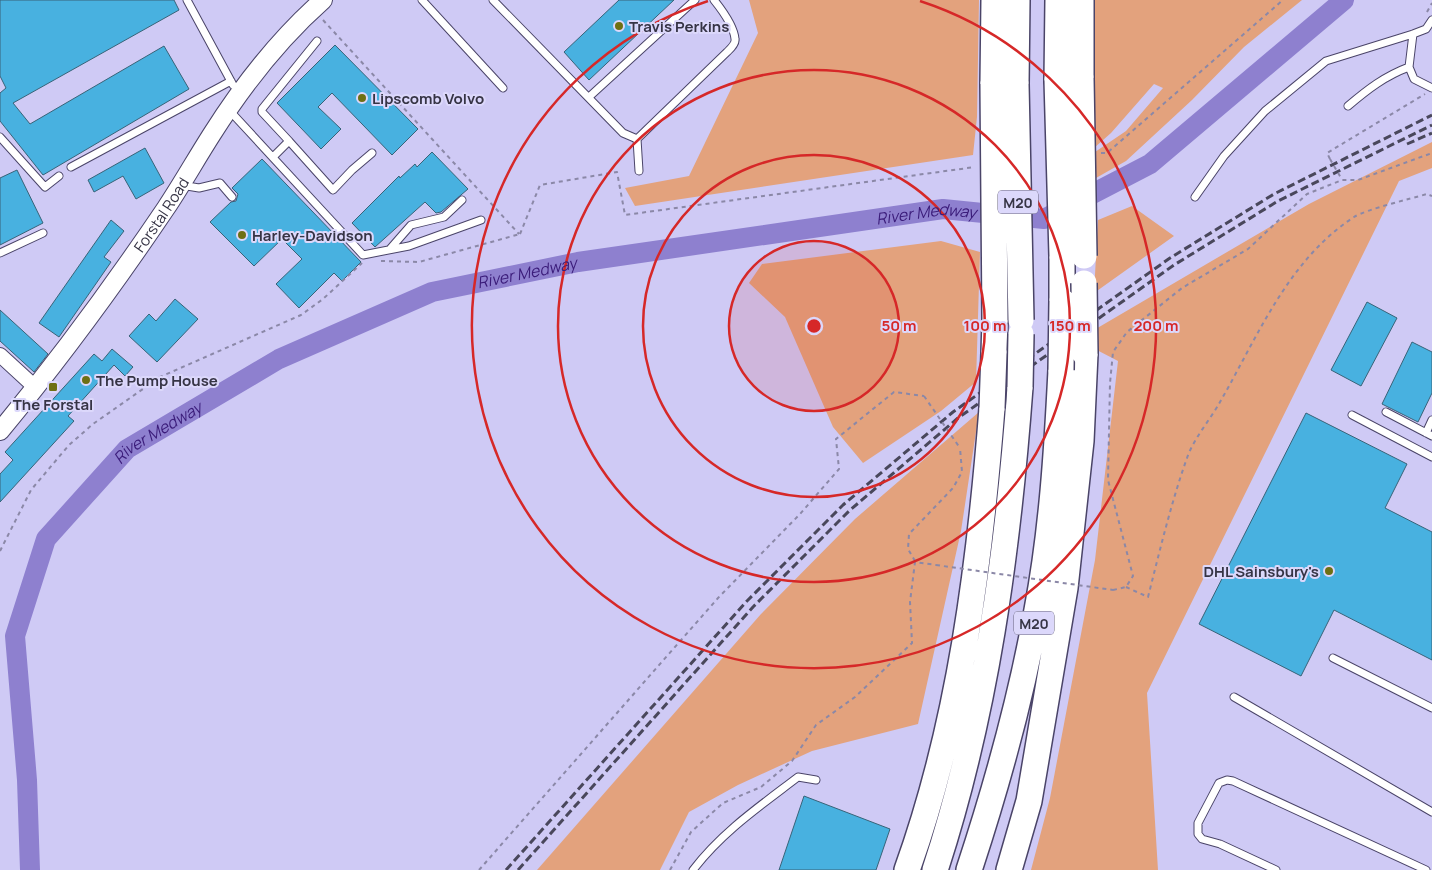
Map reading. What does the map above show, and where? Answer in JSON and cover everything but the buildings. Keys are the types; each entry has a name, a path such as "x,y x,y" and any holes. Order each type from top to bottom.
{"highway":[{"name":"M20","path":"935,870 947,834 979,702 998,597 1014,474 1020,388 1021,327 1004,84 994,0"},
{"name":"M20","path":"907,870 932,783 965,638 979,555 992,408 1004,84 1017,0"},
{"name":"M20","path":"969,870 1006,750 1037,609 1056,464 1061,370 1062,301 1073,256 1069,79 1058,0"},
{"name":"M20","path":"1069,79 1081,0"},
{"name":"M20","path":"1010,870 1029,801 1057,636 1074,509 1085,354 1084,283 1073,256"},
{"name":"M20","path":"993,870 1034,736 1057,636"}],"street":[{"name":"Forstal Road","path":"0,430 36,388 160,216 233,96 318,4"},
{"path":"0,355 36,388"}],"lane":[{"path":"187,0 233,96 273,157 363,255 410,246 481,220"},
{"path":"422,0 503,88"},
{"path":"493,0 624,133 637,139"},
{"path":"589,97 696,0"},
{"path":"639,171 637,139 734,43 735,38 728,21 714,0"},
{"path":"1195,197 1224,156 1264,112 1326,61 1426,29 1432,20"},
{"path":"1413,34 1410,68 1414,80 1432,89"},
{"path":"317,42 262,109 262,112 333,190 372,153"},
{"path":"1348,106 1377,82 1391,74 1410,68"},
{"path":"71,167 233,96"},
{"path":"0,137 45,187 60,176"},
{"path":"273,157 289,140"},
{"path":"180,185 199,188 220,183 232,197"},
{"path":"390,250 411,224 444,217 462,200"},
{"path":"0,253 43,233"},
{"path":"1386,412 1429,434 1432,420"},
{"path":"1352,415 1432,457"},
{"path":"1333,658 1432,708"},
{"path":"1234,697 1432,812"},
{"path":"693,870 708,850 730,829 798,777 816,780"},
{"path":"1276,870 1220,844 1202,839 1198,834 1198,823 1219,783 1233,780 1426,870"}],"path":[{"path":"1098,154 1107,153 1283,0"},
{"path":"318,4 520,234"},
{"path":"1342,180 1327,154 1432,89"},
{"path":"1126,587 1133,576 1108,480 1110,382 1113,352 1127,332 1182,288 1248,248 1306,194 1342,180 1358,180 1432,153"},
{"path":"520,234 540,185 617,172 625,215 982,167"},
{"path":"915,562 1113,590 1126,587 1148,597 1167,523 1188,455 1220,402 1269,312 1300,268 1325,239 1356,215 1427,194 1432,196"},
{"path":"374,261 419,262 520,234"},
{"path":"0,551 31,490 69,445 93,424 160,377 300,315 323,299 365,261"},
{"path":"479,870 718,598 800,514 839,469 836,439 894,392 924,396 960,448 962,472 953,488 908,534 908,549 915,562 910,602 912,643 905,652 855,697 816,725 792,761 761,787 723,803 691,832 670,870"}],"shaded area":[{"path":"749,0 979,0 977,117 973,155 635,206 625,188 689,176 758,33"},
{"path":"1095,0 1302,0 1244,47 1192,100 1126,161 1096,178 1095,152 1126,131 1163,88 1154,84 1111,133 1094,148"},
{"path":"1432,142 1432,168 1399,181 1147,693 1158,870 1031,870 1050,798 1095,560 1118,361 1093,348 1094,330 1309,204"},
{"path":"1132,206 1174,236 1094,293 1098,220"},
{"path":"941,241 980,252 976,382 941,411 863,463 833,427 785,317 749,283 762,264"},
{"path":"979,412 961,531 918,724 812,751 738,785 689,812 660,870 537,870 761,614 855,519"}],"waterway":[{"name":"River Medway","path":"30,870 27,780 15,636 46,539 127,449 279,359 432,292 578,262 943,209 1044,219 1150,164 1344,0"}],"railway":[{"path":"506,870 747,601 843,505 953,412 1170,258 1274,194 1432,115"},
{"path":"518,870 753,607 849,511 958,418 1174,265 1278,201 1432,125"},
{"path":"1407,144 1432,133"}],"place":[{"name":"Travis Perkins","path":"619,26"},
{"name":"Lipscomb Volvo","path":"362,98"},
{"name":"Harley-Davidson","path":"242,235"},
{"name":"The Pump House","path":"86,380"},
{"name":"The Forstal","path":"53,387"},
{"name":"DHL Sainsbury's","path":"1329,571"}]}
